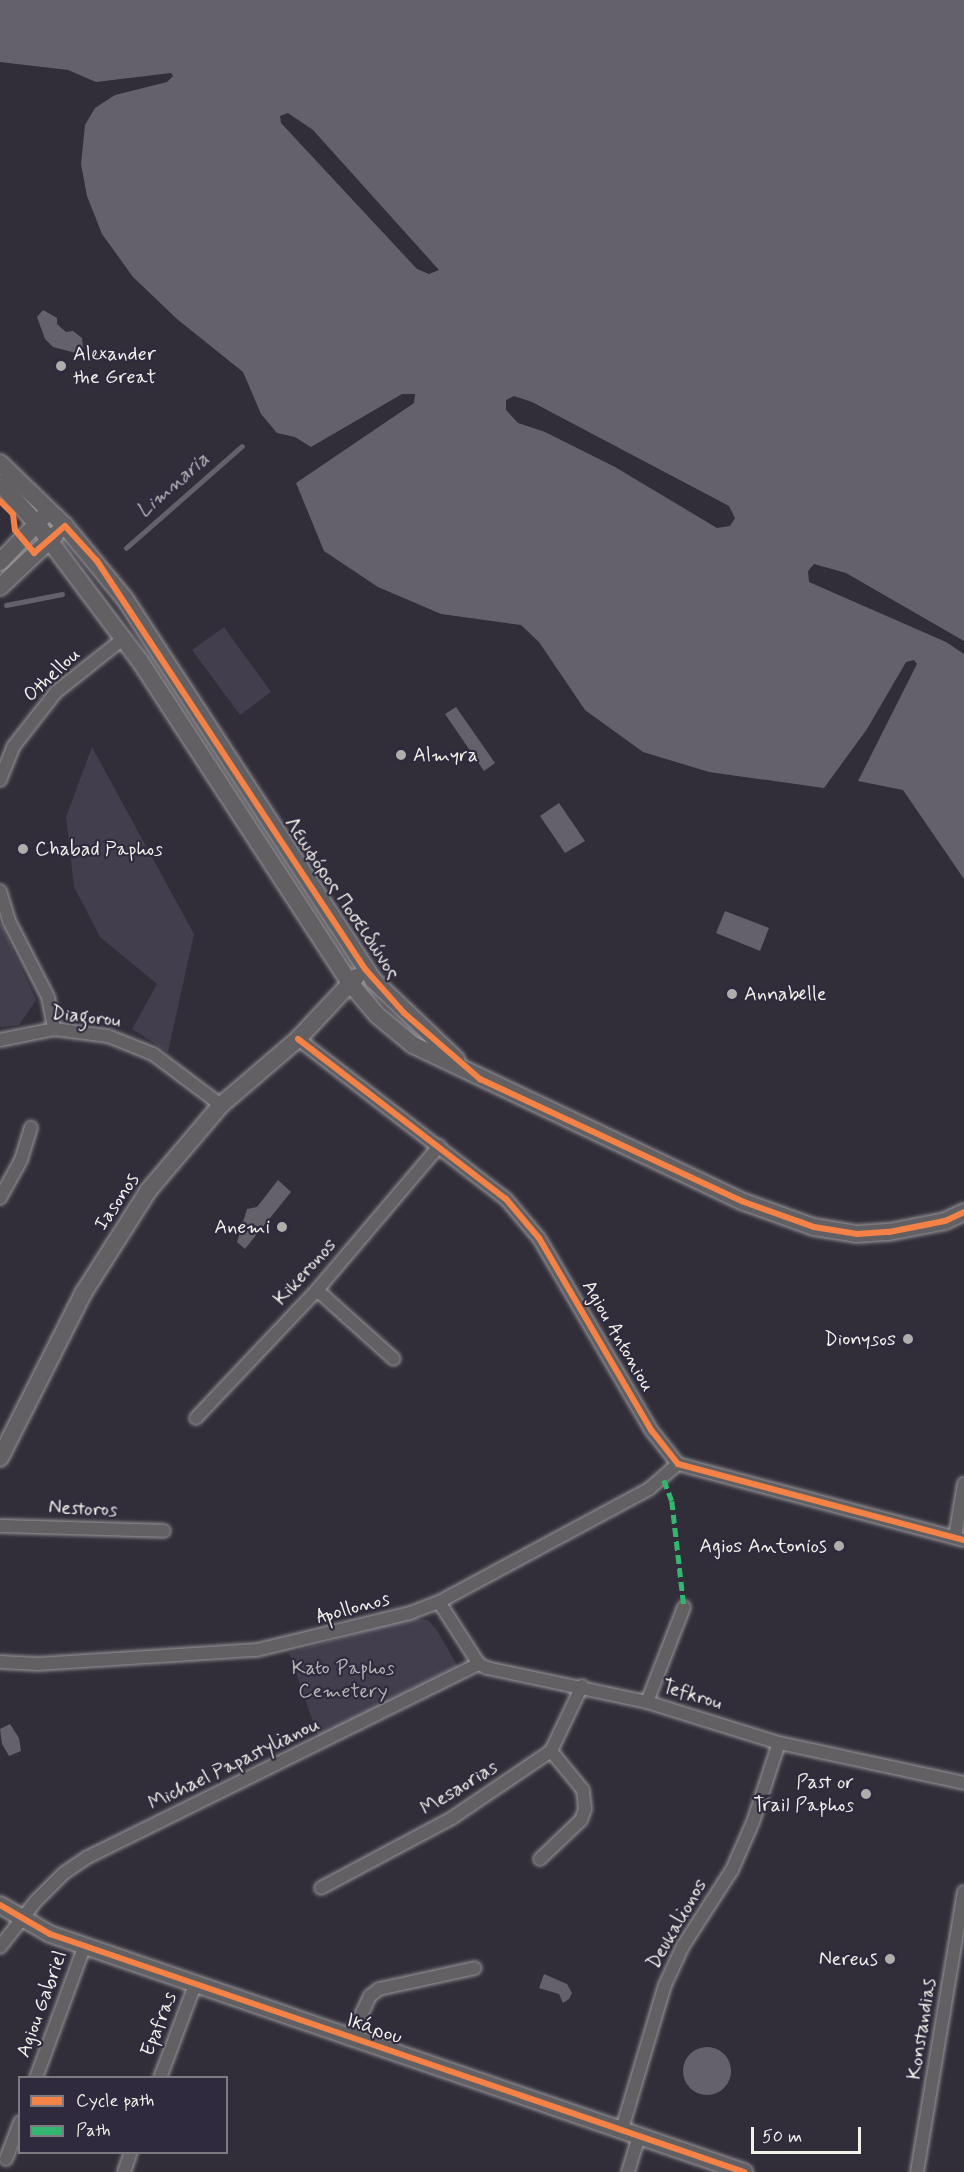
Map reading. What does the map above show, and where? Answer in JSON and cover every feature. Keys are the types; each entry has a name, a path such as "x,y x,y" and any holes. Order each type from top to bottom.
{"main road":[{"name":"Λεωφόρος Ποσειδώνος","path":"0,463 65,526 125,599 369,974 412,1020 480,1078"},
{"name":"Λεωφόρος Ποσειδώνος","path":"0,483 37,524 124,638 354,988 413,1045 744,1202 814,1227 856,1234 889,1232 945,1221 964,1212"},
{"path":"0,562 50,511"},
{"path":"0,587 65,526"},
{"name":"Iasonos","path":"0,1458 84,1292 127,1221 221,1105 369,974"},
{"name":"Ικάρου","path":"0,1905 21,1919 195,1985 744,2172"}],"street":[{"name":"Othellou","path":"0,780 14,747 41,710 57,692 124,638"},
{"path":"0,891 9,921 48,997 54,1029"},
{"name":"Diagorou","path":"0,1040 54,1029 108,1036 132,1043 153,1054 221,1105"},
{"name":"Agiou Antoniou","path":"298,1039 506,1199 539,1238 652,1431 678,1464"},
{"path":"0,1198 21,1160 31,1128"},
{"name":"Kikeronos","path":"196,1418 317,1290 439,1146"},
{"path":"317,1290 394,1359"},
{"path":"678,1464 959,1539 964,1484"},
{"name":"Apollonos","path":"0,1662 38,1664 256,1650 335,1634 439,1602 649,1489 678,1464"},
{"name":"Nestoros","path":"0,1526 164,1531"},
{"path":"439,1602 479,1664"},
{"path":"647,1702 684,1607"},
{"name":"Tefkrou","path":"479,1664 647,1702 778,1743 964,1783"},
{"name":"Michael Papastylianou","path":"0,1947 21,1919 64,1873 97,1852 479,1664"},
{"path":"540,1859 581,1820 585,1809 583,1790 551,1751 582,1686"},
{"name":"Deukalionos","path":"622,2129 665,1985 683,1946 732,1870 753,1822 778,1743"},
{"name":"Mesaorias","path":"321,1888 452,1818 551,1751"},
{"name":"Konstandias","path":"917,2172 964,1892"},
{"name":"Agiou Gabriel","path":"37,2076 85,1945"},
{"path":"350,2039 370,1996 379,1989 475,1968"},
{"name":"Epafras","path":"161,2076 195,1985"},
{"path":"6,2158 18,2127"},
{"path":"628,2172 639,2135"},
{"path":"124,2172 130,2154"}],"green space":[{"path":"224,627 271,692 240,715 192,650"},
{"path":"92,747 194,934 168,1052 132,1029 157,984 100,937 74,887 66,817"},
{"path":"0,922 36,1000 19,1025 0,1027"},
{"name":"Kato Paphos Cemetery","path":"412,1618 428,1620 437,1630 458,1667 319,1739 289,1653"}],"shaded area":[{"path":"0,0 964,0 964,879 903,790 858,781 917,664 914,660 906,662 867,729 824,788 709,772 643,752 585,710 539,642 521,625 441,614 378,587 324,551 296,483 414,403 415,394 402,394 311,447 295,437 277,433 261,414 243,372 177,319 133,277 102,234 87,196 81,164 85,125 95,108 115,95 167,82 173,76 171,73 96,82 68,70 0,62"},
{"path":"43,310 57,318 57,324 66,332 73,331 82,338 83,347 76,353 53,347 45,339 37,317"},
{"path":"456,707 495,763 484,771 445,714"},
{"path":"559,803 585,841 565,853 540,816"},
{"path":"725,911 769,928 760,951 716,933"},
{"path":"278,1180 291,1192 245,1249 237,1242 247,1209 257,1207"},
{"path":"10,1724 19,1738 21,1751 9,1756 2,1744 0,1729"},
{"path":"544,1974 567,1984 572,1993 569,1999 563,2003 559,1994 539,1988"},
{"path":"707,2047 724,2054 731,2071 724,2088 707,2095 690,2088 683,2071 690,2054"}],"pier":[{"path":"288,113 313,130 439,270 429,274 417,269 281,123 280,116"},
{"path":"514,396 532,402 729,506 735,518 730,526 717,528 615,467 545,432 518,423 506,410 506,400"},
{"path":"814,564 846,573 964,641 964,654 946,642 809,582 808,571"}],"waterway":[{"name":"Limnaria","path":"126,548 242,446"},
{"name":"Limnaria","path":"6,605 62,594"}],"marked path":[{"path":"664,1480 672,1501 684,1607"}],"cycle path":[{"path":"0,501 13,514 15,530 34,553 65,526 97,561 365,969 404,1013 480,1079 744,1202 814,1227 857,1234 889,1232 945,1221 964,1212"},
{"path":"298,1039 506,1199 539,1238 652,1431 678,1464 964,1540"},
{"path":"0,1905 50,1934 744,2172"}],"place":[{"name":"Alexander the Great","path":"61,366"},
{"name":"Almyra","path":"401,755"},
{"name":"Chabad Paphos","path":"23,849"},
{"name":"Annabelle","path":"732,994"},
{"name":"Anemi","path":"282,1227"},
{"name":"Dionysos","path":"908,1339"},
{"name":"Agios Antonios","path":"839,1546"},
{"name":"Past or Trail Paphos","path":"866,1794"},
{"name":"Nereus","path":"890,1959"}]}
